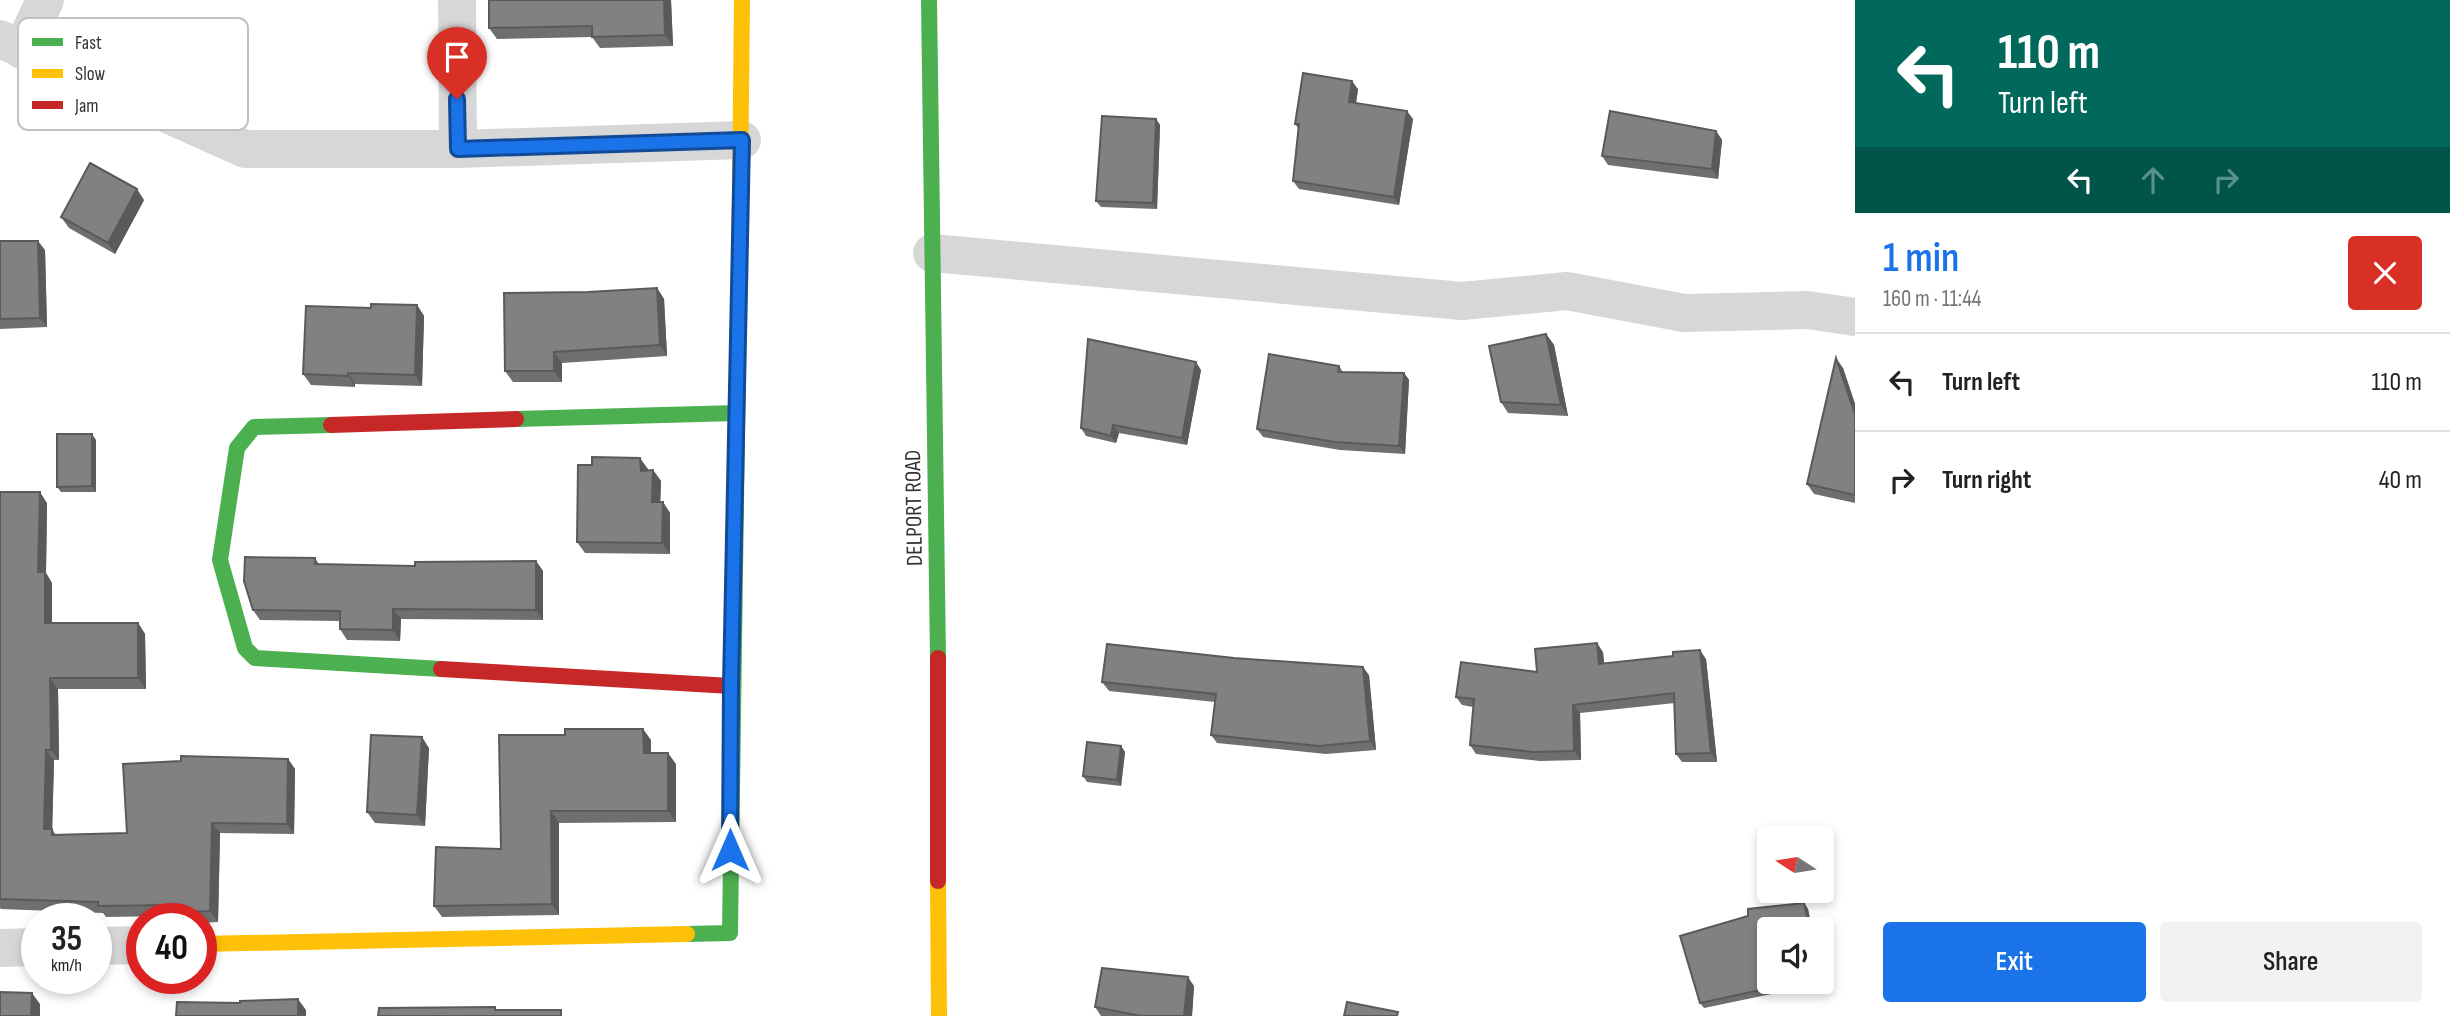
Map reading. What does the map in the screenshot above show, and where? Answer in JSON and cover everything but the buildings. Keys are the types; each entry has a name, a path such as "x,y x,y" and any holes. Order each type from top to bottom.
{"street":[{"path":"31,18 45,0"},
{"path":"457,0 458,149"},
{"path":"217,944 730,933 731,685 742,140 742,0"},
{"name":"DELPORT ROAD","path":"929,0 937,535 939,1016"},
{"path":"202,130 244,149 458,149 742,140"},
{"path":"932,253 1462,301 1567,291 1684,313 1807,310 1855,317"},
{"path":"731,685 254,658 245,648 220,560 237,448 254,427 737,413"},
{"path":"0,948 21,947"}],"traffic: fast":[{"path":"929,0 938,658"},
{"path":"687,934 730,933 739,286"},
{"path":"516,419 737,413"},
{"path":"331,425 254,427 237,448 220,560 245,648 255,658 441,669"}],"traffic: slow":[{"path":"739,286 742,0"},
{"path":"938,881 939,1016"},
{"path":"217,944 687,934"}],"traffic: jam":[{"path":"331,425 516,419"},
{"path":"938,658 938,881"},
{"path":"441,669 731,686"}],"route":[{"path":"457,99 458,149 742,140 730,850"}]}
